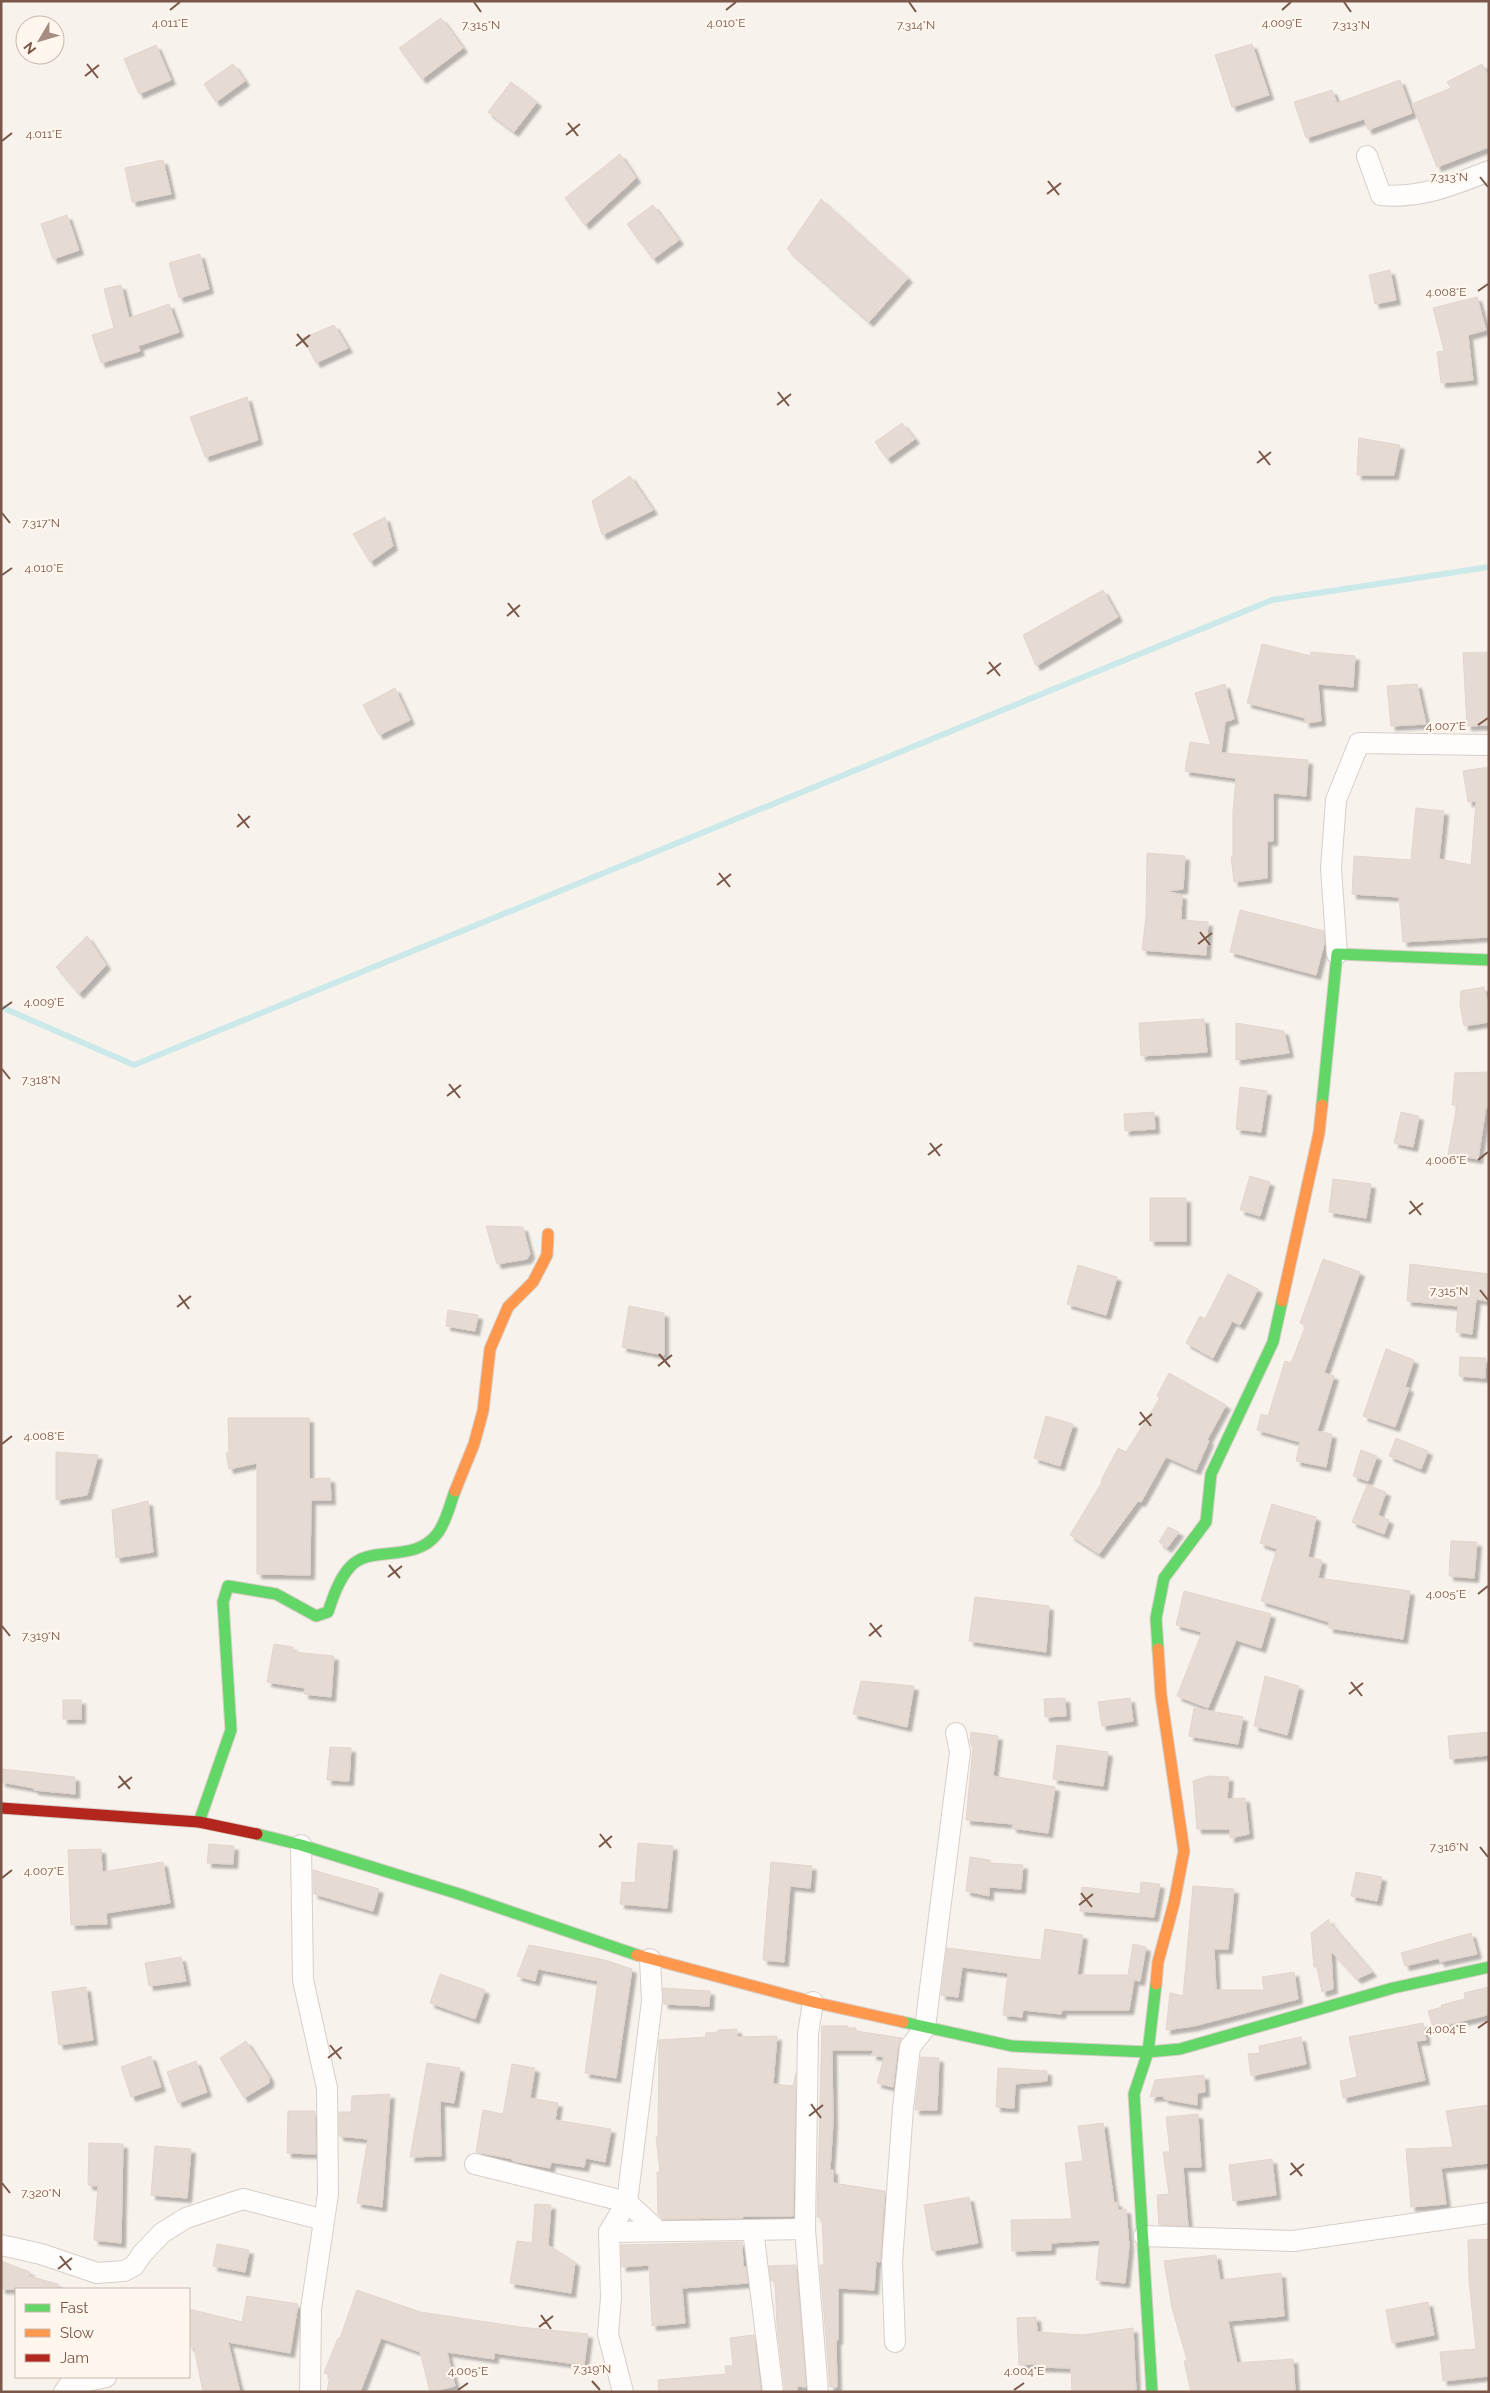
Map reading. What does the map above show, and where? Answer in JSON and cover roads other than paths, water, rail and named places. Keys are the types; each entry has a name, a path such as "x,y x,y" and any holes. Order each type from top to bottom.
{"street":[{"path":"1367,156 1381,195 1399,197 1443,189 1489,171"},
{"path":"1152,2392 1134,2094 1148,2052 1158,1962 1174,1903 1184,1851 1161,1695 1156,1618 1164,1578 1206,1522 1211,1474 1273,1342 1319,1133 1337,954 1331,868 1336,800 1358,742 1489,745"},
{"path":"1337,954 1427,960 1489,960"},
{"path":"199,1822 231,1730 223,1602 228,1586 276,1594 316,1616 328,1612 337,1590 351,1565 371,1557 406,1554 429,1544 438,1533 474,1444 488,1381 487,1362 490,1349 508,1307 533,1282 547,1255 548,1234"},
{"path":"895,2342 892,2262 903,2108 910,2047 925,2028 960,1752 956,1733"},
{"path":"1,1808 199,1822 301,1844 459,1894 650,1959 813,2002 1012,2046 1148,2052 1180,2049 1393,1988 1489,1967"},
{"path":"301,1844 302,1980 327,2088 328,2194 311,2309 310,2392"},
{"path":"623,2392 608,2334 611,2298 609,2232 627,2202 652,2001 650,1959"},
{"path":"813,2002 808,2034 805,2229 818,2392"},
{"path":"475,2164 627,2202 657,2230"},
{"path":"1,2245 41,2254 97,2273 124,2271 134,2266 142,2254 162,2233 186,2218 243,2199 324,2220"},
{"path":"1144,2236 1293,2241 1489,2213"},
{"path":"609,2232 805,2229"},
{"path":"753,2230 774,2392"},
{"path":"64,2392 69,2385 101,2378"}],"waterway":[{"path":"1,1007 134,1065 1272,600 1489,567"}]}
